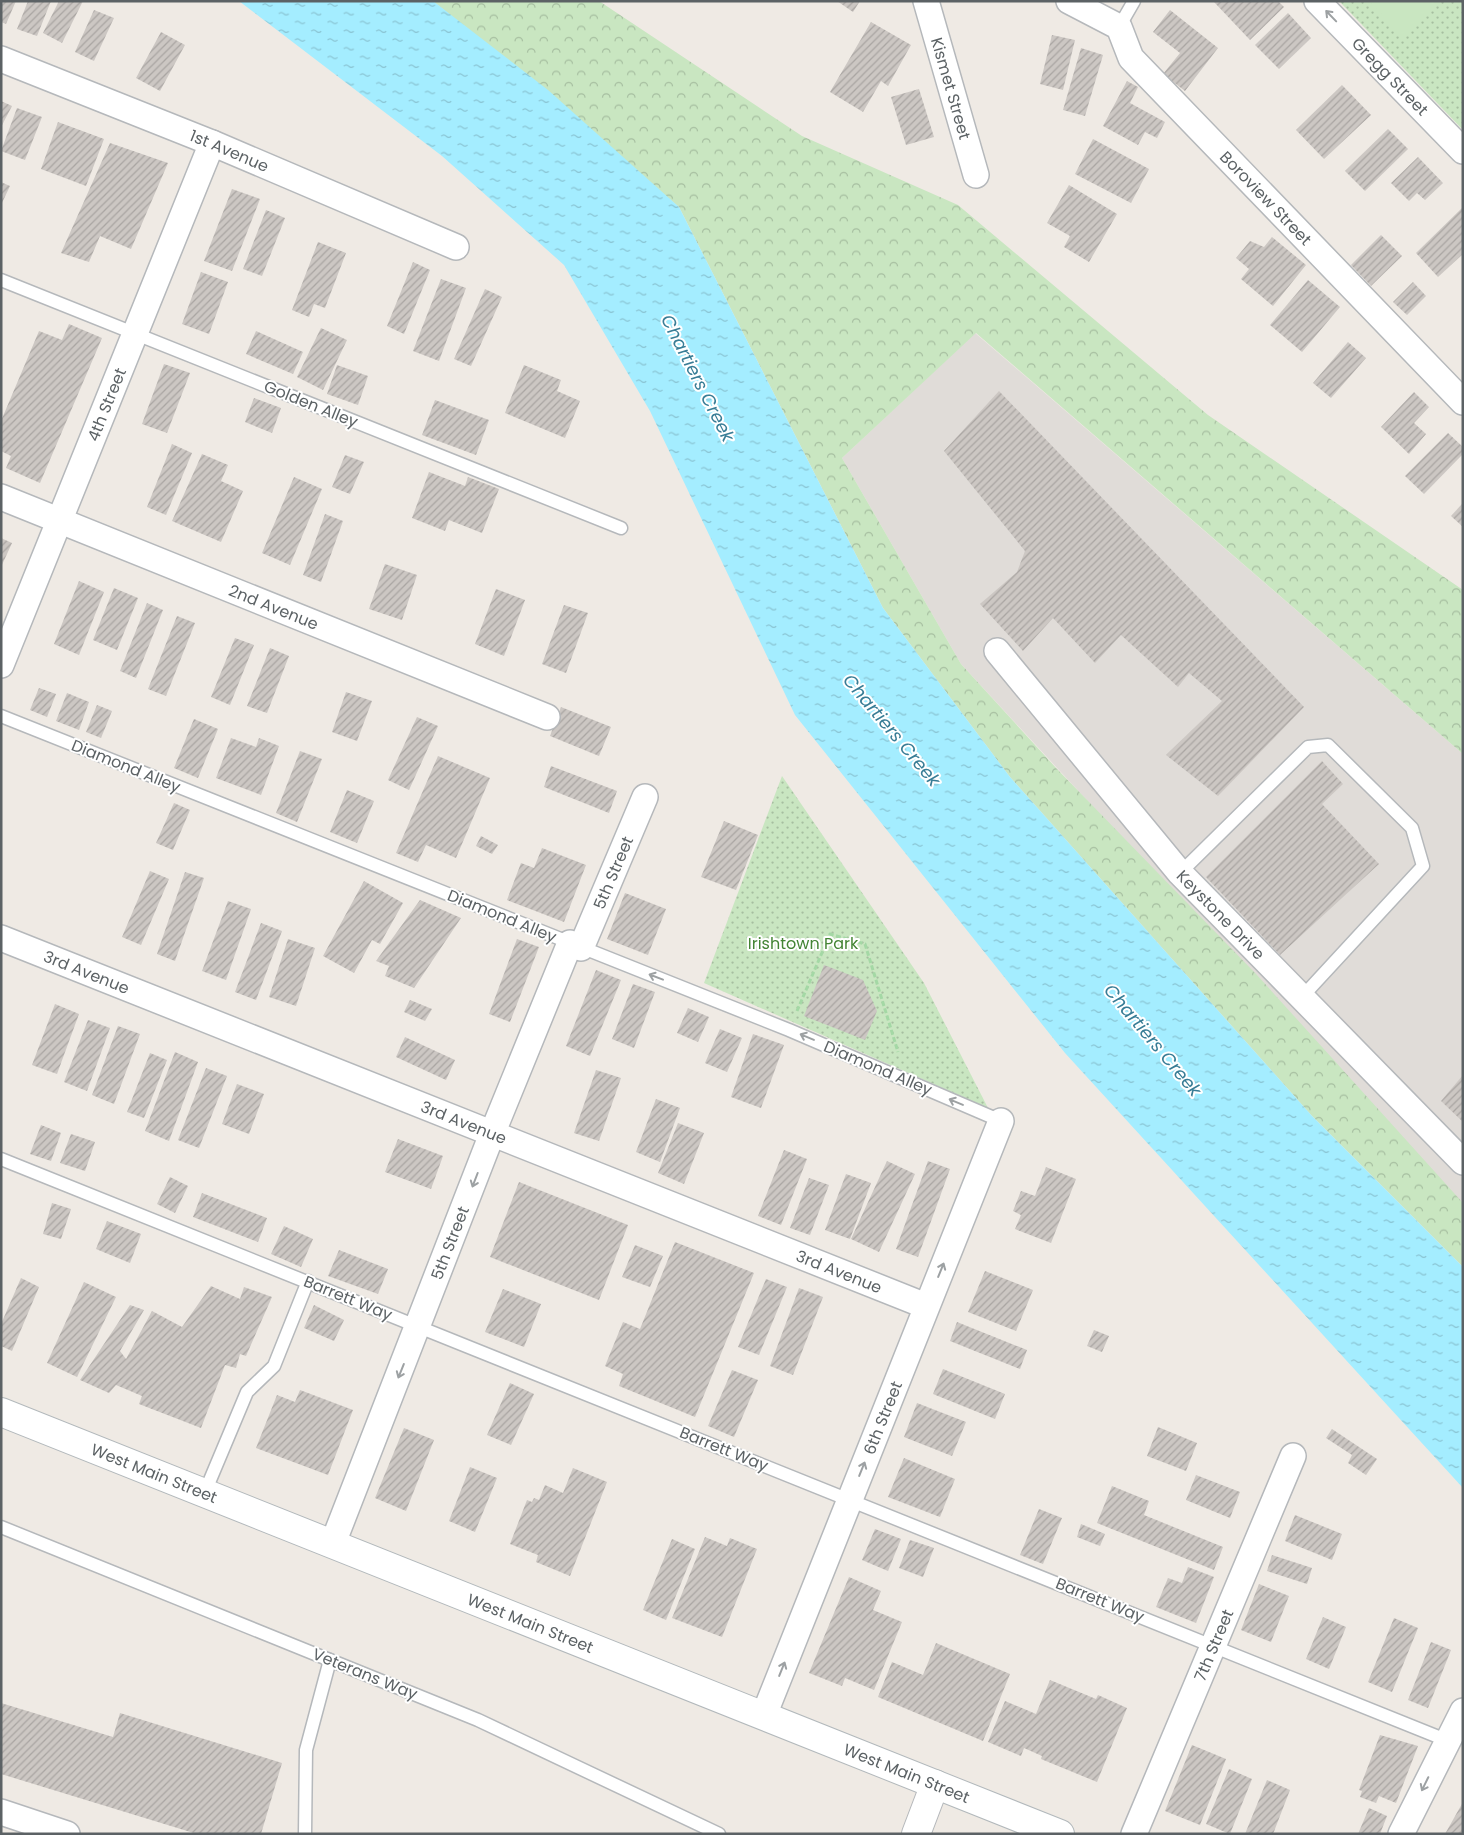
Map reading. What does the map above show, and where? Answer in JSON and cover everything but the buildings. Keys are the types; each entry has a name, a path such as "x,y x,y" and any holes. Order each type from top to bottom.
{"main road":[{"name":"West Main Street","path":"1,1412 764,1714 1060,1834"},
{"path":"916,1834 936,1784"}],"street":[{"name":"Kismet Street","path":"926,1 976,175"},
{"path":"1069,1 1119,27"},
{"name":"Gregg Street","path":"1317,1 1463,151"},
{"name":"Boroview Street","path":"1119,27 1130,58 1463,402"},
{"name":"1st Avenue","path":"1,59 212,143 456,247"},
{"name":"4th Street","path":"1,665 212,143"},
{"name":"2nd Avenue","path":"1,497 547,717"},
{"name":"Keystone Drive","path":"997,651 1180,873 1463,1162"},
{"name":"5th Street","path":"333,1543 419,1326 492,1134 575,945 645,797"},
{"name":"3rd Avenue","path":"1,938 926,1306"},
{"name":"6th Street","path":"764,1714 1001,1121"},
{"name":"7th Street","path":"1134,1834 1293,1456"},
{"path":"1402,1834 1446,1740 1463,1710"},
{"path":"1,1812 67,1834"}],"lane":[{"path":"1119,27 1134,1"},
{"name":"Golden Alley","path":"1,280 620,528"},
{"name":"Diamond Alley","path":"1,716 789,1030 1001,1121"},
{"path":"1180,873 1308,747 1328,745 1412,828 1423,866 1302,997"},
{"name":"Barrett Way","path":"1,1159 1446,1740"},
{"path":"205,1492 247,1392 274,1366 308,1281"},
{"name":"Veterans Way","path":"3,1527 478,1720 719,1834"},
{"path":"305,1834 306,1750 330,1660"}],"path":[{"path":"789,1030 830,934 865,944 898,1050 901,1078"}],"shaded area":[{"path":"975,333 1463,754 1463,1207 961,664 842,458"}],"green space":[{"path":"433,1 599,1 802,136 958,205 1208,415 1463,590 1463,754 976,333 842,458 961,664 1057,769 1257,975 1463,1203 1463,1267 1312,1116 1010,777 883,608 679,207"},
{"path":"1339,1 1463,1 1463,130"},
{"path":"1369,1 1439,1 1402,36"},
{"name":"Irishtown Park","path":"782,776 924,983 988,1108 704,983"}],"water":[{"name":"Chartiers Creek","path":"239,1 433,1 548,90 679,207 883,608 1010,777 1312,1116 1463,1267 1463,1488 1065,1053 795,715 650,411 564,265 442,156"}]}
